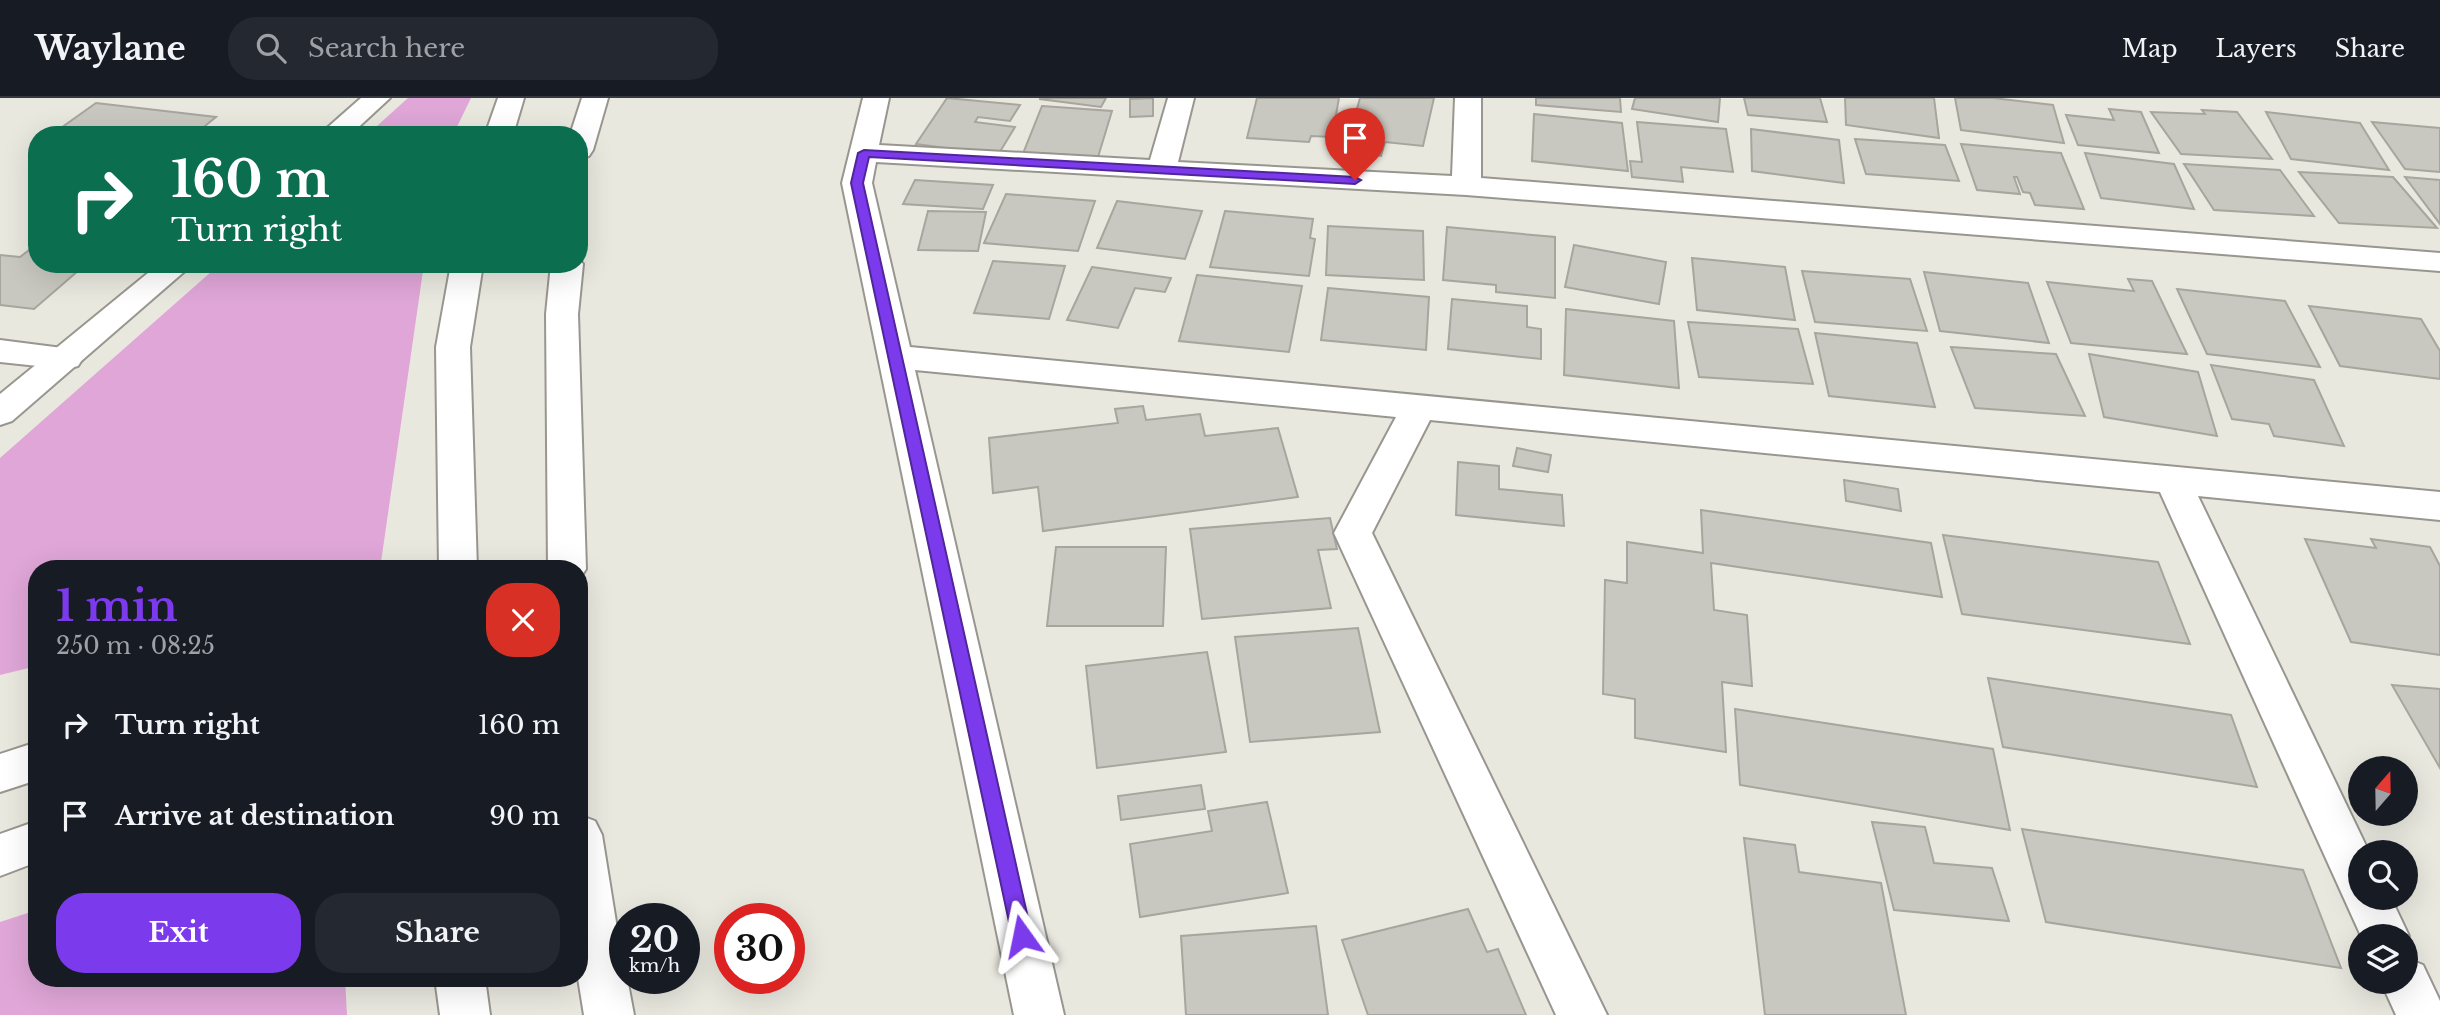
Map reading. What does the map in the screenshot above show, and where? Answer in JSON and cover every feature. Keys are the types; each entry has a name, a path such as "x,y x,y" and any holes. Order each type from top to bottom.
{"street":[{"path":"344,126 377,98"},
{"path":"502,126 511,98"},
{"path":"586,126 595,98"},
{"path":"876,98 857,183 1039,1015"},
{"path":"1161,171 1181,98"},
{"path":"1466,186 1468,98"},
{"path":"864,153 1466,186 2436,267"},
{"path":"0,413 167,273"},
{"path":"458,560 453,347 465,273"},
{"path":"566,273 562,314 567,560"},
{"path":"0,351 66,358"},
{"path":"895,357 2440,506"},
{"path":"1419,407 1353,533 1582,1015"},
{"path":"2172,480 2348,857"},
{"path":"0,773 28,764"},
{"path":"0,855 28,844"},
{"path":"588,889 609,1015"},
{"path":"461,987 465,1015"},
{"path":"2411,994 2421,1015"}],"shaded area":[{"path":"408,98 471,98 457,126 377,126"},
{"path":"210,273 423,273 381,560 28,560 28,668 0,675 0,458"},
{"path":"28,913 28,987 345,987 347,1015 0,1015 0,922"}],"building":[{"path":"947,98 1020,105 1010,121 978,117 975,122 1015,127 998,155 916,144"},
{"path":"1040,98 1106,98 1101,107 1040,99"},
{"path":"1153,98 1153,116 1130,117 1130,99"},
{"path":"1257,98 1339,98 1332,137 1311,136 1309,142 1247,138"},
{"path":"1360,98 1434,98 1423,146 1385,142 1381,156 1345,151"},
{"path":"1536,98 1620,98 1621,112 1536,105"},
{"path":"1635,98 1720,98 1718,122 1632,109"},
{"path":"1744,98 1820,98 1827,122 1748,115"},
{"path":"1845,98 1934,98 1939,138 1846,125"},
{"path":"1955,98 1993,98 2053,105 2064,143 1961,130"},
{"path":"96,103 216,117 205,126 64,126"},
{"path":"1042,106 1112,111 1098,157 1040,153 1039,157 1022,156"},
{"path":"2109,109 2141,112 2159,153 2078,145 2066,115 2114,120"},
{"path":"2202,110 2237,112 2272,159 2181,154 2151,112 2205,114"},
{"path":"2266,112 2360,123 2389,170 2291,159"},
{"path":"1534,114 1622,123 1628,171 1532,161"},
{"path":"1637,122 1726,129 1733,172 1681,167 1683,182 1632,177 1630,161 1642,162"},
{"path":"2372,122 2440,128 2440,172 2405,169"},
{"path":"1751,129 1839,140 1844,183 1752,171"},
{"path":"1855,139 1945,145 1959,181 1866,174"},
{"path":"1961,144 2061,153 2084,209 2035,205 2030,193 2023,192 2017,177 2014,177 2020,194 1977,190"},
{"path":"2085,153 2174,164 2194,209 2101,198"},
{"path":"2184,164 2280,170 2314,216 2214,210"},
{"path":"2299,172 2393,177 2437,228 2339,223"},
{"path":"2405,177 2440,180 2440,224"},
{"path":"915,180 993,185 983,209 903,204"},
{"path":"1006,194 1095,201 1078,251 984,243"},
{"path":"1117,201 1202,211 1185,259 1097,248"},
{"path":"928,211 986,212 978,251 918,250"},
{"path":"1225,211 1313,219 1310,238 1315,239 1309,276 1210,267"},
{"path":"1328,226 1423,231 1424,280 1326,275"},
{"path":"1447,227 1555,237 1555,298 1496,292 1496,285 1443,280"},
{"path":"1574,245 1666,262 1659,304 1565,287"},
{"path":"28,251 28,273 76,273 34,309 0,305 0,255 20,257"},
{"path":"1692,258 1785,267 1795,320 1697,310"},
{"path":"993,261 1065,266 1049,319 974,313"},
{"path":"1092,267 1171,278 1165,292 1135,288 1118,328 1067,320"},
{"path":"1802,271 1910,279 1927,331 1815,322"},
{"path":"1924,272 2028,283 2049,343 1940,331"},
{"path":"1197,275 1302,286 1289,352 1179,341"},
{"path":"2128,279 2152,281 2187,354 2071,343 2047,282 2134,291"},
{"path":"1328,288 1429,297 1426,350 1321,340"},
{"path":"2177,289 2285,301 2320,367 2207,354"},
{"path":"1452,299 1527,306 1527,327 1541,329 1541,359 1448,349"},
{"path":"2309,306 2421,319 2440,351 2440,379 2340,366"},
{"path":"1566,309 1674,321 1679,388 1564,375"},
{"path":"1688,322 1798,329 1813,384 1699,377"},
{"path":"1815,333 1917,343 1935,407 1829,396"},
{"path":"1951,347 2056,354 2085,416 1975,408"},
{"path":"2089,354 2198,372 2217,436 2104,417"},
{"path":"2211,365 2314,380 2344,446 2274,436 2269,424 2232,419"},
{"path":"1143,406 1146,420 1200,414 1205,436 1278,428 1298,497 1043,531 1038,487 993,493 989,438 1118,423 1115,409"},
{"path":"1517,448 1551,455 1548,472 1513,466"},
{"path":"1458,462 1499,466 1499,489 1562,495 1564,526 1456,515"},
{"path":"1844,480 1898,489 1901,511 1846,501"},
{"path":"1701,510 1931,543 1942,597 1711,563 1714,610 1747,615 1752,686 1722,682 1726,752 1635,738 1635,699 1603,694 1605,580 1627,583 1627,542 1703,553"},
{"path":"1330,518 1337,549 1318,550 1331,608 1202,619 1190,529"},
{"path":"1943,535 2158,562 2190,644 1962,614"},
{"path":"2305,539 2376,548 2371,539 2430,547 2440,566 2440,655 2351,642"},
{"path":"1056,547 1166,547 1163,626 1047,626"},
{"path":"1358,628 1380,732 1250,742 1235,637"},
{"path":"1207,652 1226,752 1097,768 1086,666"},
{"path":"1988,678 2231,715 2257,787 2003,747"},
{"path":"2392,685 2440,689 2440,768"},
{"path":"1735,709 1993,749 2010,830 1740,785"},
{"path":"1201,785 1205,809 1121,820 1118,796"},
{"path":"1267,802 1288,893 1140,917 1130,844 1212,831 1208,811"},
{"path":"1872,822 1925,827 1934,863 1992,868 2009,921 1894,910"},
{"path":"2022,829 2303,870 2341,968 2046,922"},
{"path":"1744,838 1795,845 1799,872 1881,883 1906,1015 1765,1015"},
{"path":"1468,909 1487,952 1498,949 1526,1015 1368,1015 1342,940"},
{"path":"1316,926 1328,1015 1186,1015 1181,936"}],"route":[{"path":"1022,936 857,183 864,153 1355,180"}]}
